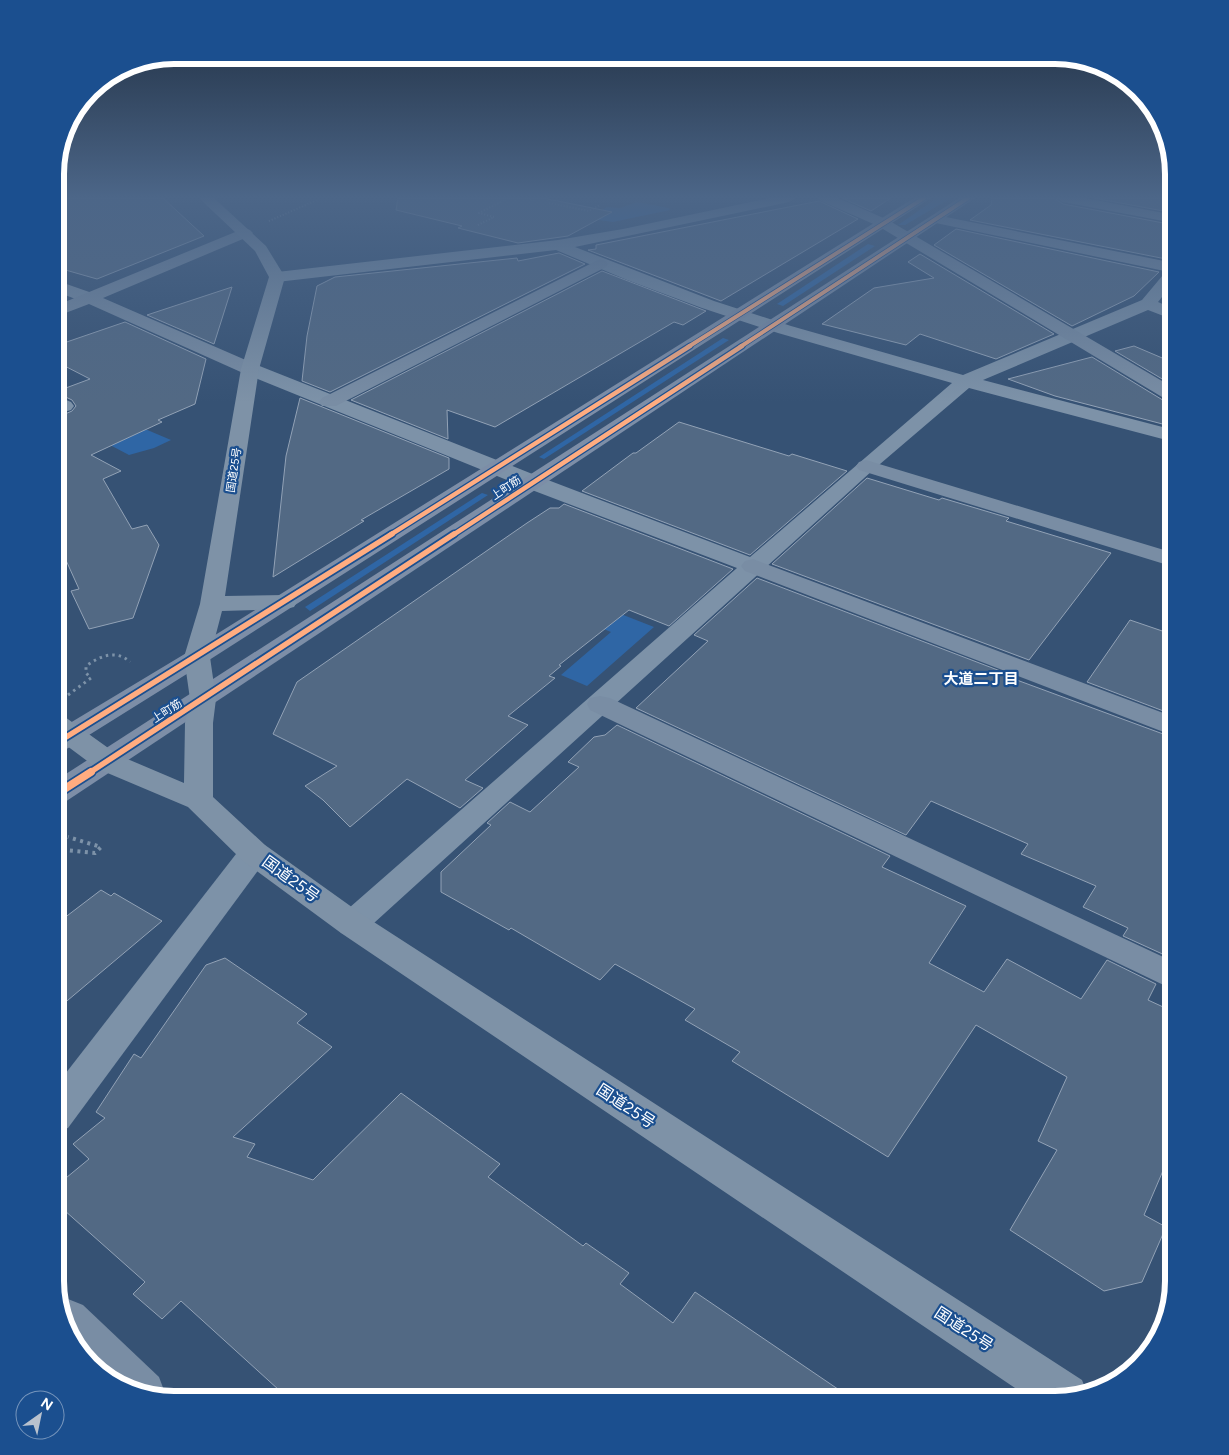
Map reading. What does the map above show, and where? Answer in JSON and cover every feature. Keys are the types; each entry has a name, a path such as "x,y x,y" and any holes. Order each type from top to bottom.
{"highway":[{"path":"271,266 277,277"},
{"name":"国道25号","path":"198,800 199,723 204,699 197,657 212,604 250,369 277,277"},
{"path":"212,604 285,602"},
{"name":"国道25号","path":"64,727 108,762 198,800 254,853 352,924 1058,1391"}],"main road":[{"name":"上町筋","path":"64,724 197,657 816,266"},
{"name":"上町筋","path":"64,789 864,266"}],"street":[{"path":"64,308 166,266"},
{"path":"277,277 374,266"},
{"path":"329,402 596,266"},
{"path":"605,266 772,326 1165,434"},
{"path":"956,266 1074,334 1165,390"},
{"path":"352,924 866,466 967,380 1148,304 1165,282"},
{"path":"64,288 329,402 532,482 1165,724"},
{"path":"1148,304 1165,311"},
{"path":"866,466 1165,557"},
{"path":"600,704 1165,973"},
{"path":"64,1104 254,853"},
{"path":"73,1325 133,1383"}],"path":[{"path":"64,720 91,678 86,673 86,666 103,656 116,654 126,657 131,663 129,669"},
{"path":"64,850 95,853 101,847 68,837"}],"shaded area":[{"path":"835,266 844,266 783,306 777,304"},
{"path":"723,338 729,340 544,459 539,457"},
{"path":"145,429 171,440 154,448 129,455 110,445"},
{"path":"482,493 488,495 310,611 305,607"},
{"path":"529,578 654,627 587,686 561,675 611,632 512,592"}],"building":[{"path":"64,266 130,266 97,279 64,270"},
{"path":"441,266 581,266 330,392 302,381 307,336 317,286 335,277"},
{"path":"629,266 780,266 721,301"},
{"path":"914,266 940,266 1054,334 996,359 920,334 906,345 822,324 874,288 934,278"},
{"path":"970,266 1130,266 1159,272 1134,296 1072,326"},
{"path":"602,271 706,311 683,325 674,322 495,427 447,410 448,439 351,400"},
{"path":"232,287 214,344 147,315"},
{"path":"125,322 206,359 195,404 158,420 162,422 91,455 121,471 103,479 132,529 147,525 159,545 133,618 89,629 71,591 79,589 64,556 64,414 72,411 76,406 72,400 64,396 64,389 90,379 64,366 64,343"},
{"path":"1134,346 1165,359 1165,381 1115,351"},
{"path":"1092,357 1165,401 1165,425 1055,396 1008,379"},
{"path":"300,398 449,458 449,469 361,520 364,521 273,577 286,456"},
{"path":"679,422 789,456 792,454 847,471 750,555 582,491"},
{"path":"867,478 939,500 942,498 1009,518 1006,521 1111,553 1029,660 772,564"},
{"path":"564,504 733,569 669,626 629,610 559,665 561,666 549,676 555,678 508,716 528,725 465,780 483,788 460,808 407,779 350,827 323,800 305,786 337,766 273,734 297,682 527,523 550,508 559,508"},
{"path":"757,578 1016,677 1014,679 1165,735 1165,955 1123,936 1128,928 1083,907 1096,886 1021,854 1028,844 931,801 906,835 636,708 708,641 694,635"},
{"path":"1130,620 1165,632 1165,712 1087,682"},
{"path":"617,725 890,856 882,867 966,906 929,963 984,992 1007,959 1081,999 1107,960 1156,984 1148,1000 1165,1008 1165,1166 1144,1215 1165,1226 1165,1229 1142,1282 1104,1291 1010,1230 1057,1150 1038,1141 1067,1077 976,1025 888,1157 732,1061 740,1052 685,1020 695,1009 615,964 600,980 511,928 509,930 441,892 441,872 491,825 487,823 510,802 530,812 579,767 568,762 594,737 605,735"},
{"path":"101,890 111,896 114,893 162,921 64,1003 64,918"},
{"path":"225,958 307,1014 297,1023 332,1047 233,1137 255,1144 247,1157 313,1180 401,1093 500,1164 488,1177 583,1246 586,1243 629,1273 620,1284 673,1323 695,1292 841,1391 280,1391 181,1301 162,1319 133,1294 145,1282 64,1210 64,1180 89,1159 73,1144 105,1118 96,1112 134,1054 141,1058 206,965"}],"cycle path":[{"path":"64,738 197,657 816,266"},
{"path":"64,789 864,266"}],"district":[{"name":"大道二丁目","path":"981,679"}]}
